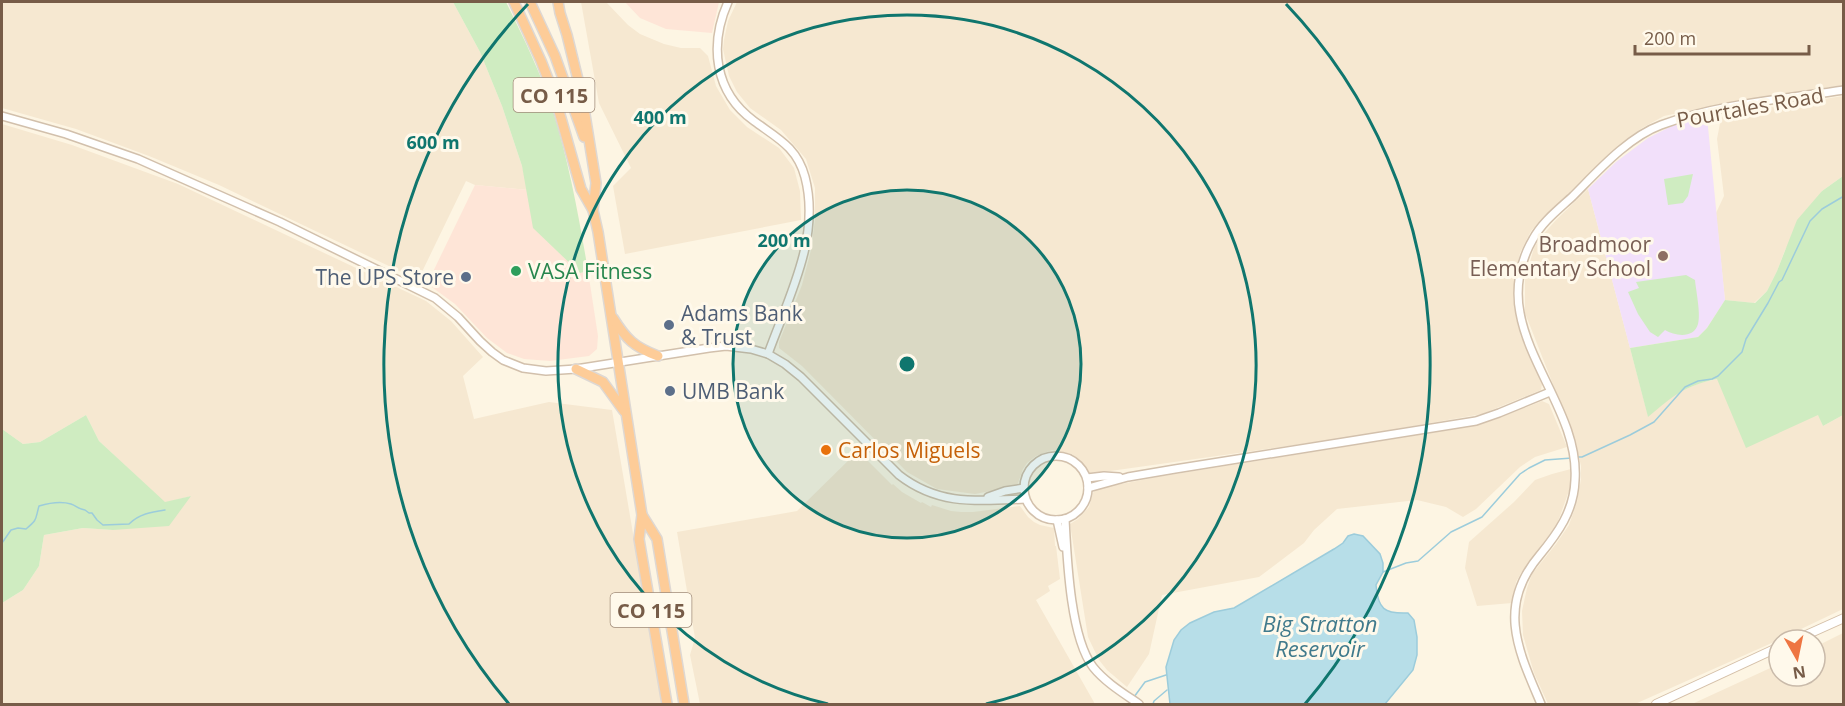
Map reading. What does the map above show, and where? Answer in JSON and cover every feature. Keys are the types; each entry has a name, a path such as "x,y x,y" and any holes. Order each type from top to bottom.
{"highway":[{"name":"CO 115","path":"514,2 555,97 581,189 593,210 598,232 642,515 639,539 667,705"},
{"name":"CO 115","path":"530,2 569,92 591,159 596,183 593,210"},
{"path":"558,2 582,96 591,159"},
{"path":"610,313 629,341 658,356"},
{"path":"576,369 603,382 626,413"},
{"name":"CO 115","path":"642,515 657,539 684,705"}],"main road":[{"path":"1822,628 1844,618"},
{"path":"1656,705 1767,653"}],"street":[{"path":"728,2 717,41 718,64 726,89 741,110 780,138 795,154 804,173 808,192 808,229 803,257 794,288 768,354"},
{"name":"Pourtales Road","path":"1541,705 1518,649 1515,630 1516,609 1521,585 1532,565 1563,525 1573,499 1575,469 1572,448 1526,333 1520,312 1519,277 1528,247 1546,221 1605,164 1626,146 1657,126 1706,111 1844,90"},
{"path":"2,116 66,134 138,159 290,227 435,298 458,316 492,352 513,364 546,371 576,369 726,346 752,349 768,354 792,369 908,483 939,497 960,500 1025,499"},
{"path":"1088,488 1128,477 1476,421 1550,392"},
{"path":"1050,456 1073,461 1087,478 1086,500 1080,510 1065,519 1050,520 1038,515 1025,499 1026,476 1038,461 1050,456"},
{"path":"1087,478 1128,477"},
{"path":"982,500 1005,491 1024,488"},
{"path":"1065,519 1066,556"},
{"path":"1057,520 1066,556 1083,651 1098,673 1139,705"}],"shaded area":[{"path":"2,2 453,2 480,52 502,106 528,190 475,185 466,181 420,276 414,278 219,185 149,156 76,129 2,108"},
{"path":"581,2 606,2 640,34 664,44 681,48 700,48 708,56 716,86 730,110 747,127 779,148 794,168 800,191 801,220 625,254 613,186 631,168 599,103"},
{"path":"625,2 719,2 712,33 666,29 640,18"},
{"path":"737,2 1843,2 1844,85 1725,103 1664,116 1642,128 1605,158 1542,219 1531,231 1520,253 1513,298 1521,337 1542,384 1541,390 1482,414 1345,438 1096,473 1090,473 1072,454 1052,450 1036,456 1027,463 1017,486 975,494 937,489 907,472 802,366 779,348 779,342 802,285 811,250 815,219 815,188 806,159 781,130 750,108 737,92 729,76 723,49 728,21"},
{"path":"1843,96 1843,176 1822,191 1785,250 1767,291 1754,303 1725,300 1716,213 1724,196 1717,139 1721,118 1755,110"},
{"name":"Broadmoor Elementary School","path":"1707,117 1725,300 1707,328 1698,337 1630,348 1588,189 1616,162 1648,138 1672,126"},
{"path":"2,124 72,145 178,184 426,301 451,321 483,357 463,376 474,419 549,402 612,410 662,704 2,704 2,603 23,590 39,566 44,535 83,528 113,530 191,496 165,503 99,441 86,415 40,442 23,444 2,429"},
{"path":"475,185 528,190 534,228 580,273 588,271 598,336 597,349 589,356 550,361 524,359 507,353 487,338 455,304 429,285 429,280"},
{"path":"1588,189 1648,416 1674,394 1700,383 1717,379 1819,415 1823,426 1843,415 1843,609 1803,628 1767,628 1767,645 1635,704 1548,704 1534,673 1523,635 1522,611 1532,574 1569,525 1577,502 1581,479 1576,443 1525,313 1525,279 1534,248 1556,220"},
{"path":"1542,401 1549,404 1567,447 1535,457 1520,467 1476,509 1463,517 1446,507 1417,500 1337,509 1314,530 1304,543 1259,577 1162,595 1149,654 1127,687 1099,660 1088,637 1070,524 1089,507 1096,489 1157,477 1468,427 1494,420"},
{"path":"858,451 892,485 931,507 932,505 951,511 973,512 1020,506 1034,522 1054,528 1060,579 1048,586 1050,591 1036,600 1095,704 700,704 690,655 695,638 677,532 797,511"},
{"path":"1571,469 1570,488 1556,526 1521,573 1516,582 1512,603 1477,606 1465,568 1469,542 1535,480"},
{"path":"1843,633 1843,704 1692,704 1767,670 1767,688 1827,688 1827,641"}],"green space":[{"path":"453,2 506,2 537,69 553,111 573,190 588,271 580,273 533,228 522,166 502,106 480,52"},
{"path":"1693,174 1688,196 1683,203 1668,205 1664,179"},
{"path":"1843,176 1843,415 1823,426 1818,415 1746,448 1717,379 1696,385 1680,393 1648,417 1630,348 1698,337 1707,328 1725,300 1755,303 1767,291 1797,220 1822,191"},
{"path":"1686,275 1695,280 1699,314 1696,329 1684,335 1665,330 1658,337 1650,332 1638,314 1628,292 1639,288 1636,282"},
{"path":"86,415 99,441 165,502 191,496 169,526 113,530 83,528 44,535 39,566 23,590 2,603 2,429 23,444 40,442"}],"water":[{"name":"Big Stratton Reservoir","path":"1354,534 1363,536 1380,554 1383,572 1376,585 1381,605 1388,611 1408,613 1414,620 1417,655 1413,670 1385,704 1170,704 1166,667 1174,640 1181,630 1190,623 1214,612 1234,608 1334,549 1348,536"}],"waterway":[{"path":"1577,457 1582,457 1654,422 1685,387 1718,376 1742,352 1746,339 1782,280 1810,221 1822,209 1844,196"},
{"path":"1383,572 1418,561 1451,532 1482,517 1520,474 1529,468 1545,460 1572,458"},
{"path":"2,543 11,530 26,529 30,526 36,519 39,506 47,504 71,504 92,513 103,525 129,524 141,516 165,510"},
{"path":"1134,697 1145,682 1166,675"},
{"path":"1153,704 1167,690"}],"place":[{"name":"Broadmoor Elementary School","path":"1663,256"},
{"name":"VASA Fitness","path":"516,271"},
{"name":"The UPS Store","path":"466,277"},
{"name":"Adams Bank & Trust","path":"669,325"},
{"name":"UMB Bank","path":"670,391"},
{"name":"Carlos Miguels","path":"826,450"}]}
